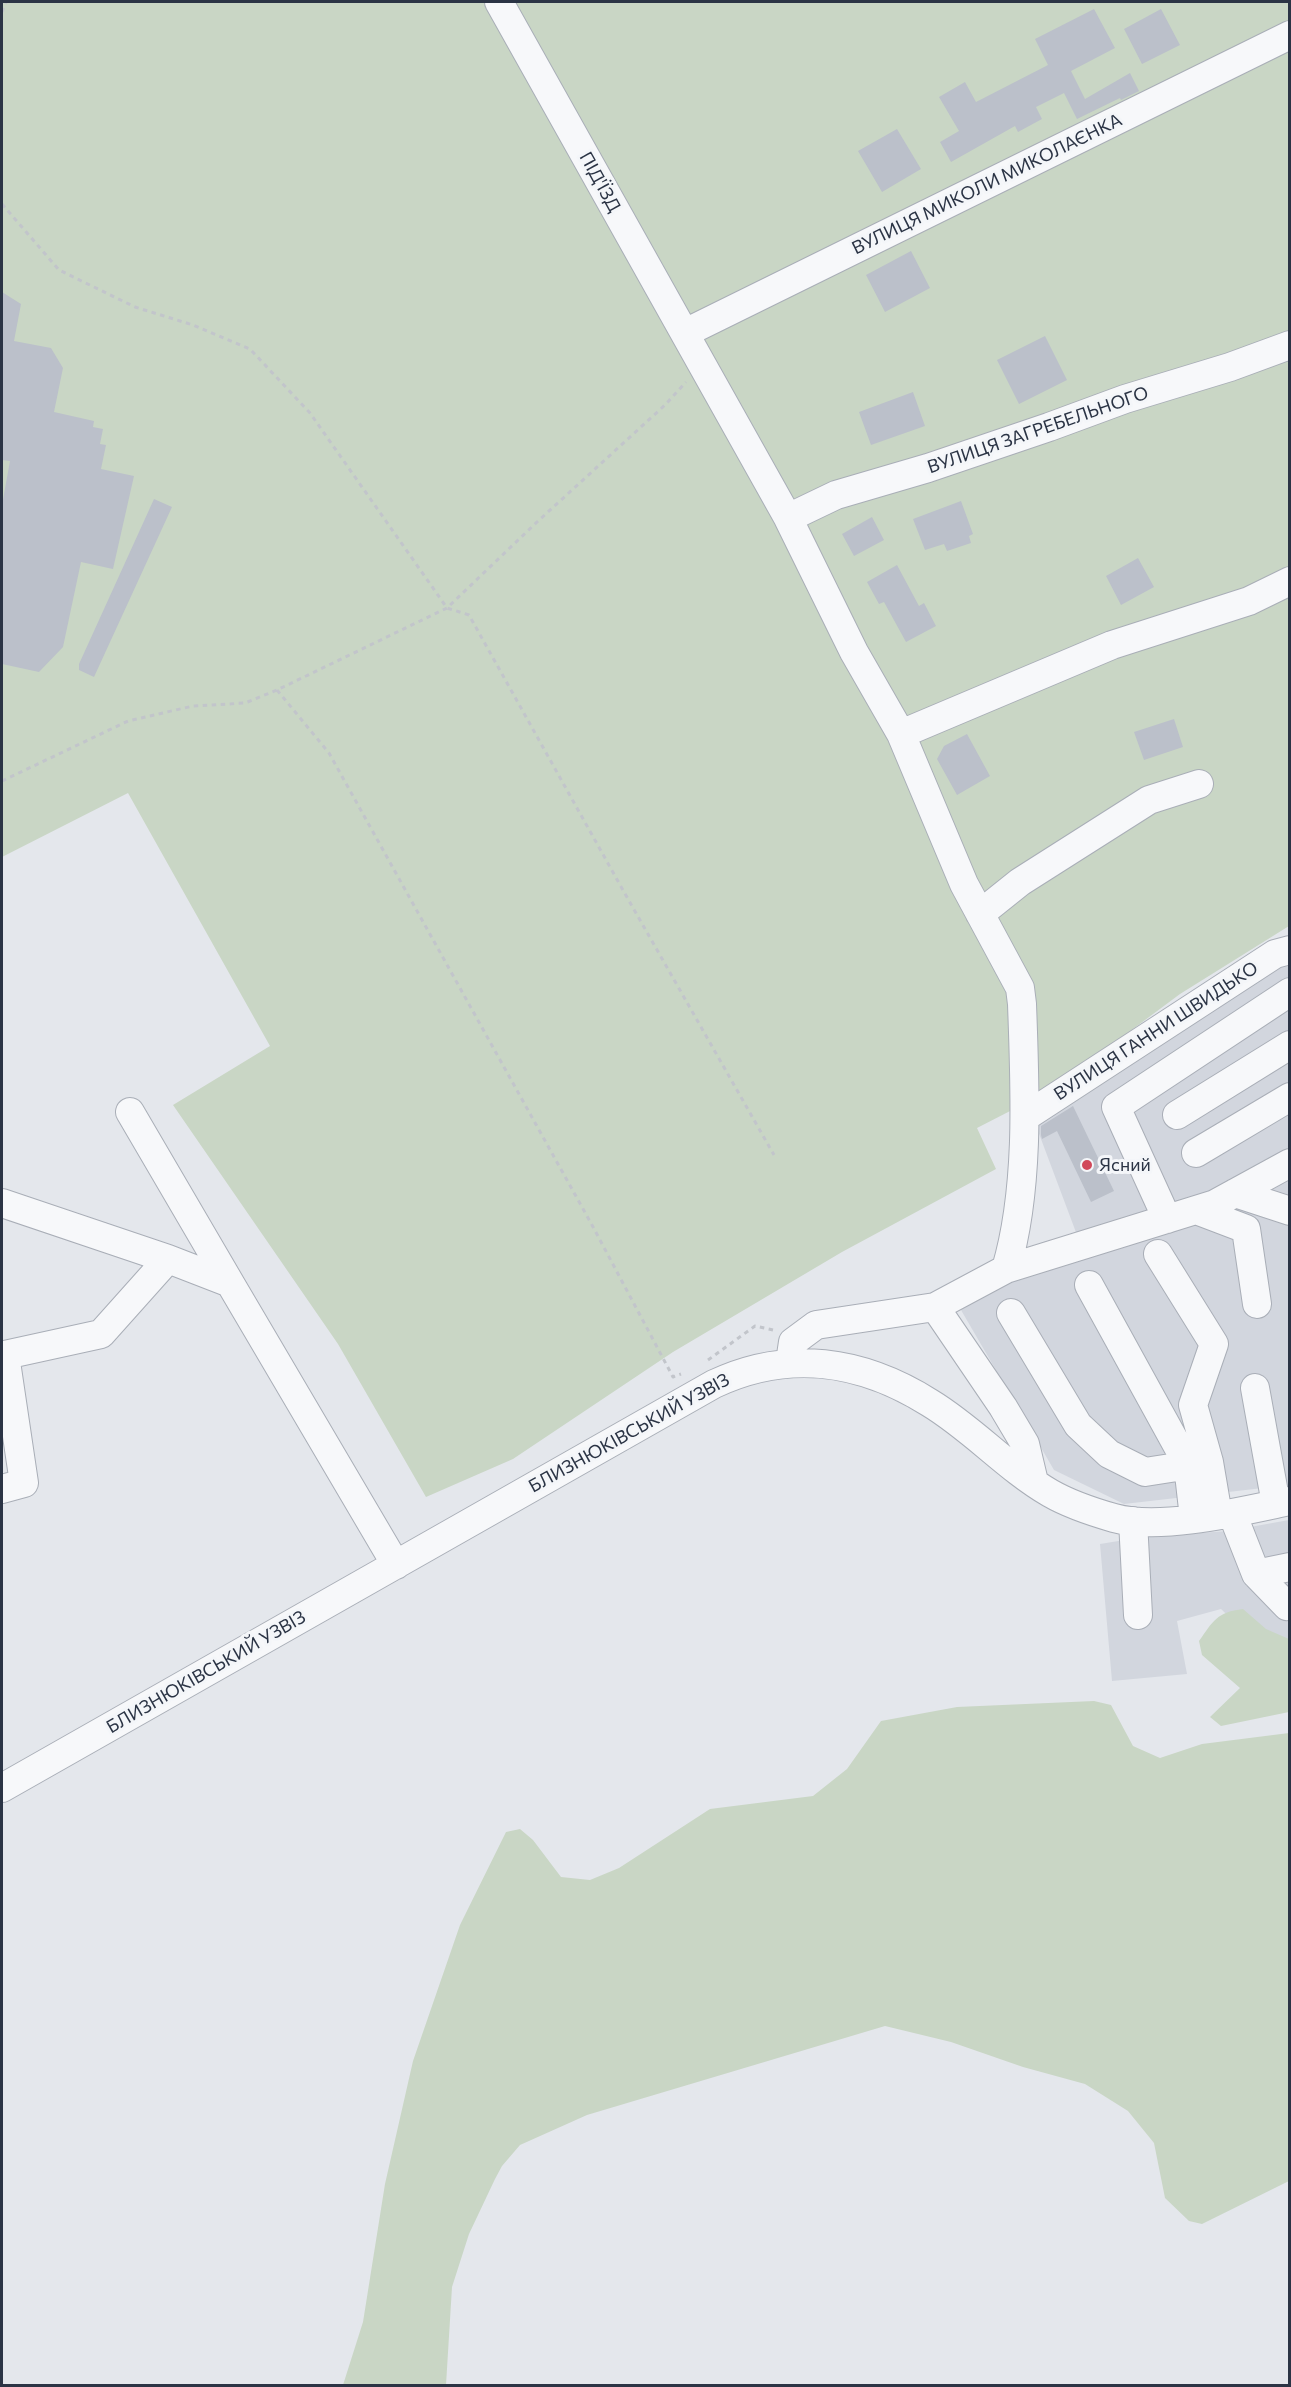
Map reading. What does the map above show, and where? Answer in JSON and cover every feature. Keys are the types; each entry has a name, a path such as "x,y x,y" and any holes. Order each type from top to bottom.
{"street":[{"name":"ПІД'ЇЗД","path":"499,2 788,518 854,652 901,734 964,884 1020,988 1025,1117 1016,1235 1006,1269"},
{"name":"ВУЛИЦЯ МИКОЛИ МИКОЛАЄНКА","path":"685,333 1290,35"},
{"name":"ВУЛИЦЯ ЗАГРЕБЕЛЬНОГО","path":"788,518 836,495 928,468 1125,399 1230,367 1290,345"},
{"path":"901,734 1112,645 1249,601 1290,581"},
{"path":"980,915 1020,882 1149,800 1199,784"},
{"name":"ВУЛИЦЯ ГАННИ ШВИДЬКО","path":"1025,1117 1275,954 1290,950"},
{"path":"1167,1219 1116,1107 1290,992"},
{"path":"1177,1115 1290,1045"},
{"path":"1196,1153 1290,1097"},
{"path":"130,1112 396,1565"},
{"path":"790,1362 794,1342 816,1324 935,1307 1006,1269 1215,1204 1290,1163"},
{"path":"1235,1193 1290,1211"},
{"path":"2,1203 168,1259 230,1283"},
{"path":"1196,1210 1246,1228 1257,1304"},
{"path":"1158,1254 1214,1344 1194,1405 1199,1463 1215,1515 1256,1574 1287,1606 1290,1605"},
{"path":"2,1489 24,1483 5,1354 101,1334 168,1259"},
{"path":"1089,1285 1199,1463"},
{"path":"935,1307 1003,1407 1025,1444 1034,1482"},
{"path":"1011,1313 1078,1425 1109,1454 1145,1472 1199,1463"},
{"name":"БЛИЗНЮКІВСЬКИЙ УЗВІЗ","path":"2,1788 714,1384 737,1373 761,1366 790,1362 826,1364 861,1371 894,1384 930,1403 1051,1494 1079,1506 1133,1521 1215,1515 1283,1503"},
{"path":"1255,1388 1283,1503"},
{"path":"1133,1521 1138,1615"},
{"path":"1256,1574 1290,1567"}],"path":[{"path":"2,12 6,2"},
{"path":"2,204 59,270 135,307 193,325 250,349 310,413 447,608 469,615 774,1155"},
{"path":"2,781 128,722 193,706 245,703 277,690 447,608 665,405 702,363"},
{"path":"277,690 329,753 592,1226 673,1377 690,1370"},
{"path":"708,1360 755,1326 778,1331"}],"shaded area":[{"path":"1289,966 1289,1485 1124,1504 1054,1470 961,1310 1047,1249 1077,1235 1035,1123 1280,968"},
{"path":"1289,1520 1289,1651 1248,1635 1221,1609 1177,1621 1187,1674 1112,1681 1100,1544 1143,1537 1228,1531"}],"green space":[{"path":"2,2 1289,2 1289,926 1180,994 1051,1090 977,1128 996,1169 842,1252 673,1352 513,1459 426,1497 338,1344 173,1105 270,1046 128,793 2,857"},
{"path":"1243,1609 1266,1629 1289,1639 1289,1712 1221,1726 1210,1717 1240,1688 1202,1655 1199,1641 1221,1615"},
{"path":"1094,1701 1111,1705 1133,1746 1160,1758 1202,1744 1289,1733 1289,2181 1202,2224 1189,2221 1165,2198 1154,2143 1128,2111 1085,2084 1023,2067 951,2042 885,2026 587,2115 520,2145 502,2166 495,2179 469,2234 452,2287 446,2385 343,2385 363,2322 385,2184 413,2061 460,1925 506,1832 520,1829 533,1840 561,1877 590,1880 619,1868 710,1809 813,1796 847,1769 881,1721 957,1707"}],"building":[{"path":"1094,9 1115,48 1071,71 1085,99 1130,73 1139,91 1077,119 1064,93 1036,107 1042,119 1018,132 1015,126 951,162 940,142 959,131 939,97 965,82 976,102 1048,65 1035,39"},
{"path":"1161,9 1180,45 1142,64 1124,29"},
{"path":"897,129 921,169 882,192 858,151"},
{"path":"911,251 930,288 885,312 866,275"},
{"path":"2,292 21,304 14,341 51,348 63,368 54,412 94,421 93,427 103,429 100,444 106,445 101,469 134,476 113,569 81,562 63,647 39,672 2,664 2,505 10,461 2,460"},
{"path":"1045,336 1067,380 1019,404 997,360"},
{"path":"913,392 925,426 871,445 859,412"},
{"path":"154,499 172,507 94,677 79,670 79,664"},
{"path":"961,501 973,534 969,536 971,543 947,551 944,544 925,550 913,519"},
{"path":"872,517 884,540 854,556 842,534"},
{"path":"1138,558 1154,587 1121,605 1106,576"},
{"path":"897,565 919,606 924,603 936,626 906,642 884,602 879,604 867,582"},
{"path":"1174,719 1183,747 1144,760 1134,732"},
{"path":"967,734 990,776 957,795 937,759 944,746"},
{"name":"Ясний","path":"1073,1106 1114,1191 1091,1202 1057,1131 1042,1139 1041,1135 1041,1126"}],"place":[{"name":"Ясний","path":"1087,1165"}]}
